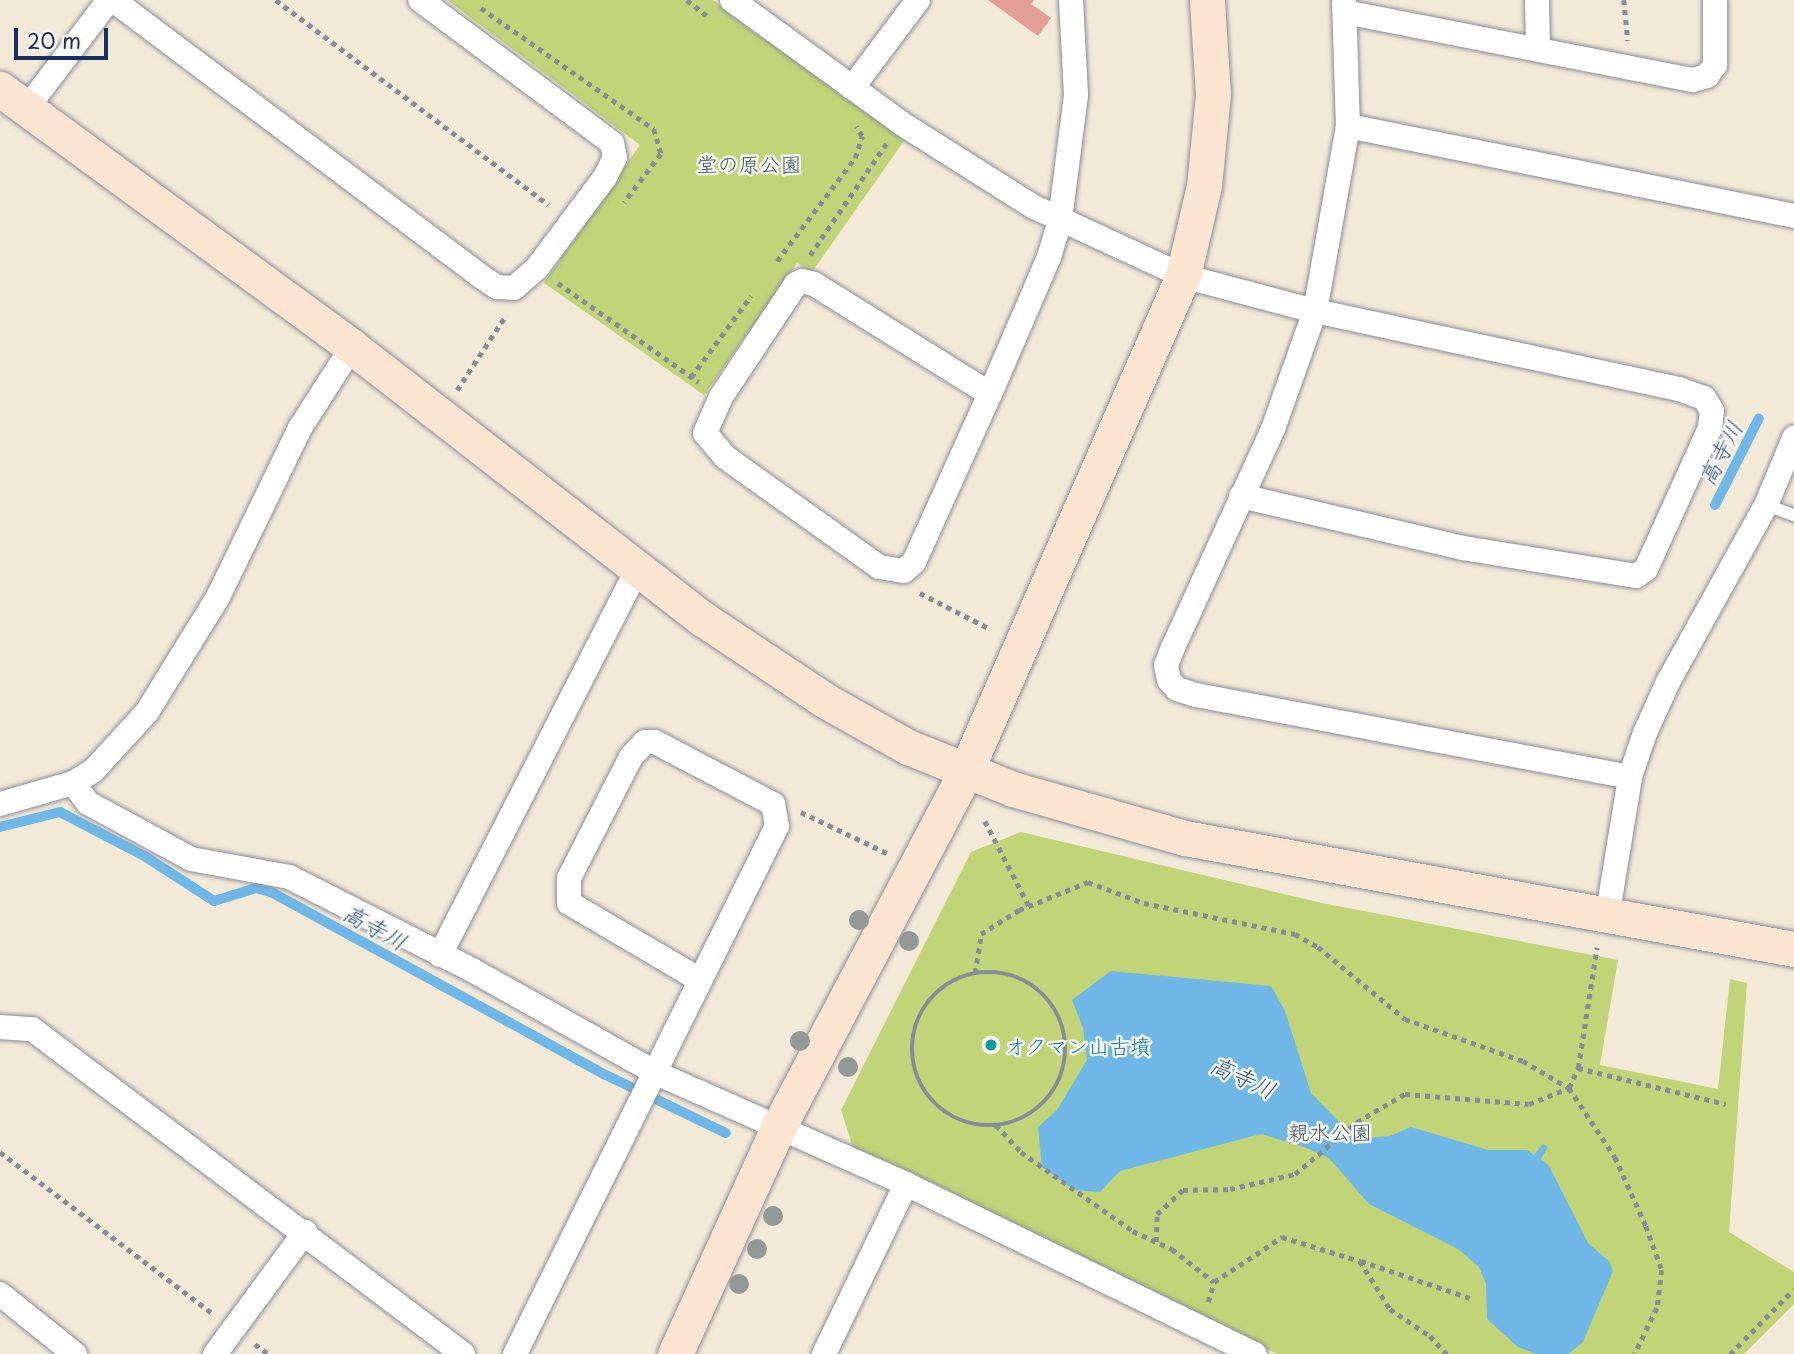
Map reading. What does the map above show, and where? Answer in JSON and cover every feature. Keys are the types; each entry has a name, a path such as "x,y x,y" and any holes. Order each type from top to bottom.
{"street":[{"path":"421,0 612,143 615,157 606,177 537,268 514,288 497,287 477,273 111,0 13,98 352,347 703,619 826,701 897,742 965,773 1185,838 1603,926 1794,948"},
{"path":"732,0 901,123 1060,220 1183,276 1315,312 1679,389 1704,398 1712,411 1710,428 1646,569 1636,576 1437,543 1241,496"},
{"path":"852,88 918,0"},
{"path":"990,394 814,284 802,281 796,284 721,397 707,421 705,433 712,445 879,566 904,571 914,562 990,394 1049,257 1060,220 1076,95 1071,0"},
{"path":"675,1354 779,1126 965,773 1183,276 1204,186 1213,93 1207,0"},
{"path":"1537,0 1538,47"},
{"path":"1630,777 1177,689 1167,665 1273,429 1315,312 1348,126 1344,6 1693,80 1707,76 1715,65 1718,48 1715,0"},
{"path":"1348,126 1794,216"},
{"path":"0,804 73,783 128,737 174,673 218,597 300,428 352,347"},
{"path":"1603,926 1630,777 1668,682 1766,505 1794,438"},
{"path":"440,955 638,568"},
{"path":"515,1354 637,1102 656,1073 777,826 778,814 773,804 655,742 645,741 631,757 569,878 569,903 580,913 700,980"},
{"path":"73,783 88,803 191,859 289,877 440,955 656,1073 906,1184 1255,1354"},
{"path":"0,1027 32,1029 305,1232 463,1354"},
{"path":"828,1353 906,1184"},
{"path":"215,1354 232,1327 305,1232"},
{"path":"0,1294 75,1354"}],"lane":[{"path":"1766,505 1794,515"}],"path":[{"path":"276,0 558,212"},
{"path":"687,0 720,24"},
{"path":"1623,67 1628,43 1624,0"},
{"path":"775,263 855,158 862,136 849,119"},
{"path":"802,281 803,266 901,123"},
{"path":"537,268 721,397"},
{"path":"691,377 759,285"},
{"path":"454,394 510,309 514,288"},
{"path":"904,571 911,588 990,629"},
{"path":"778,814 809,814 888,853"},
{"path":"985,821 1030,906"},
{"path":"975,973 981,934 1030,906 1088,882 1144,903 1295,934 1318,947 1405,1019 1523,1061 1569,1088 1615,1157 1662,1270 1657,1308 1635,1354"},
{"path":"1156,1242 1157,1214 1182,1190 1230,1189 1295,1174 1357,1122 1405,1094 1529,1104 1569,1088 1578,1068 1603,926"},
{"path":"975,973 1008,974 1025,981 1054,1009 1062,1028 1063,1068 1051,1094 1029,1115 996,1125 966,1122 941,1109 924,1091 914,1068 911,1047 923,1009 951,982 975,973"},
{"path":"1578,1068 1726,1104"},
{"path":"996,1125 1021,1152 1133,1231 1156,1242 1214,1282 1282,1237 1470,1298"},
{"path":"0,1152 269,1354"},
{"path":"1360,1261 1390,1309 1430,1336 1447,1354"},
{"path":"1730,1354 1794,1289"}],"green space":[{"name":"堂の原公園","path":"447,0 713,0 906,138 812,272 797,263 704,395 544,283 640,145"},
{"name":"親水公園","path":"1021,832 1322,903 1618,960 1600,1065 1718,1089 1730,979 1747,983 1729,1232 1794,1272 1794,1304 1744,1354 1277,1354 853,1148 841,1110 971,852"}],"water":[{"path":"1111,971 1271,986 1285,1011 1311,1093 1344,1127 1367,1138 1390,1136 1411,1127 1488,1150 1527,1150 1534,1155 1543,1144 1548,1147 1541,1159 1549,1166 1588,1243 1609,1261 1613,1271 1583,1342 1568,1354 1537,1354 1518,1347 1487,1319 1486,1284 1479,1267 1458,1249 1369,1204 1329,1158 1304,1147 1261,1134 1120,1171 1100,1192 1074,1190 1042,1167 1038,1127 1057,1110 1087,1060 1083,1028 1072,1000"}],"building":[{"path":"988,0 1034,0 1031,4 1051,18 1038,36"}],"waterway":[{"name":"高寺川","path":"1715,505 1759,418"},
{"name":"高寺川","path":"0,827 60,812 146,857 214,901 256,888 273,893 606,1075 726,1133"}],"place":[{"name":"オクマン山古墳","path":"991,1045"}]}
